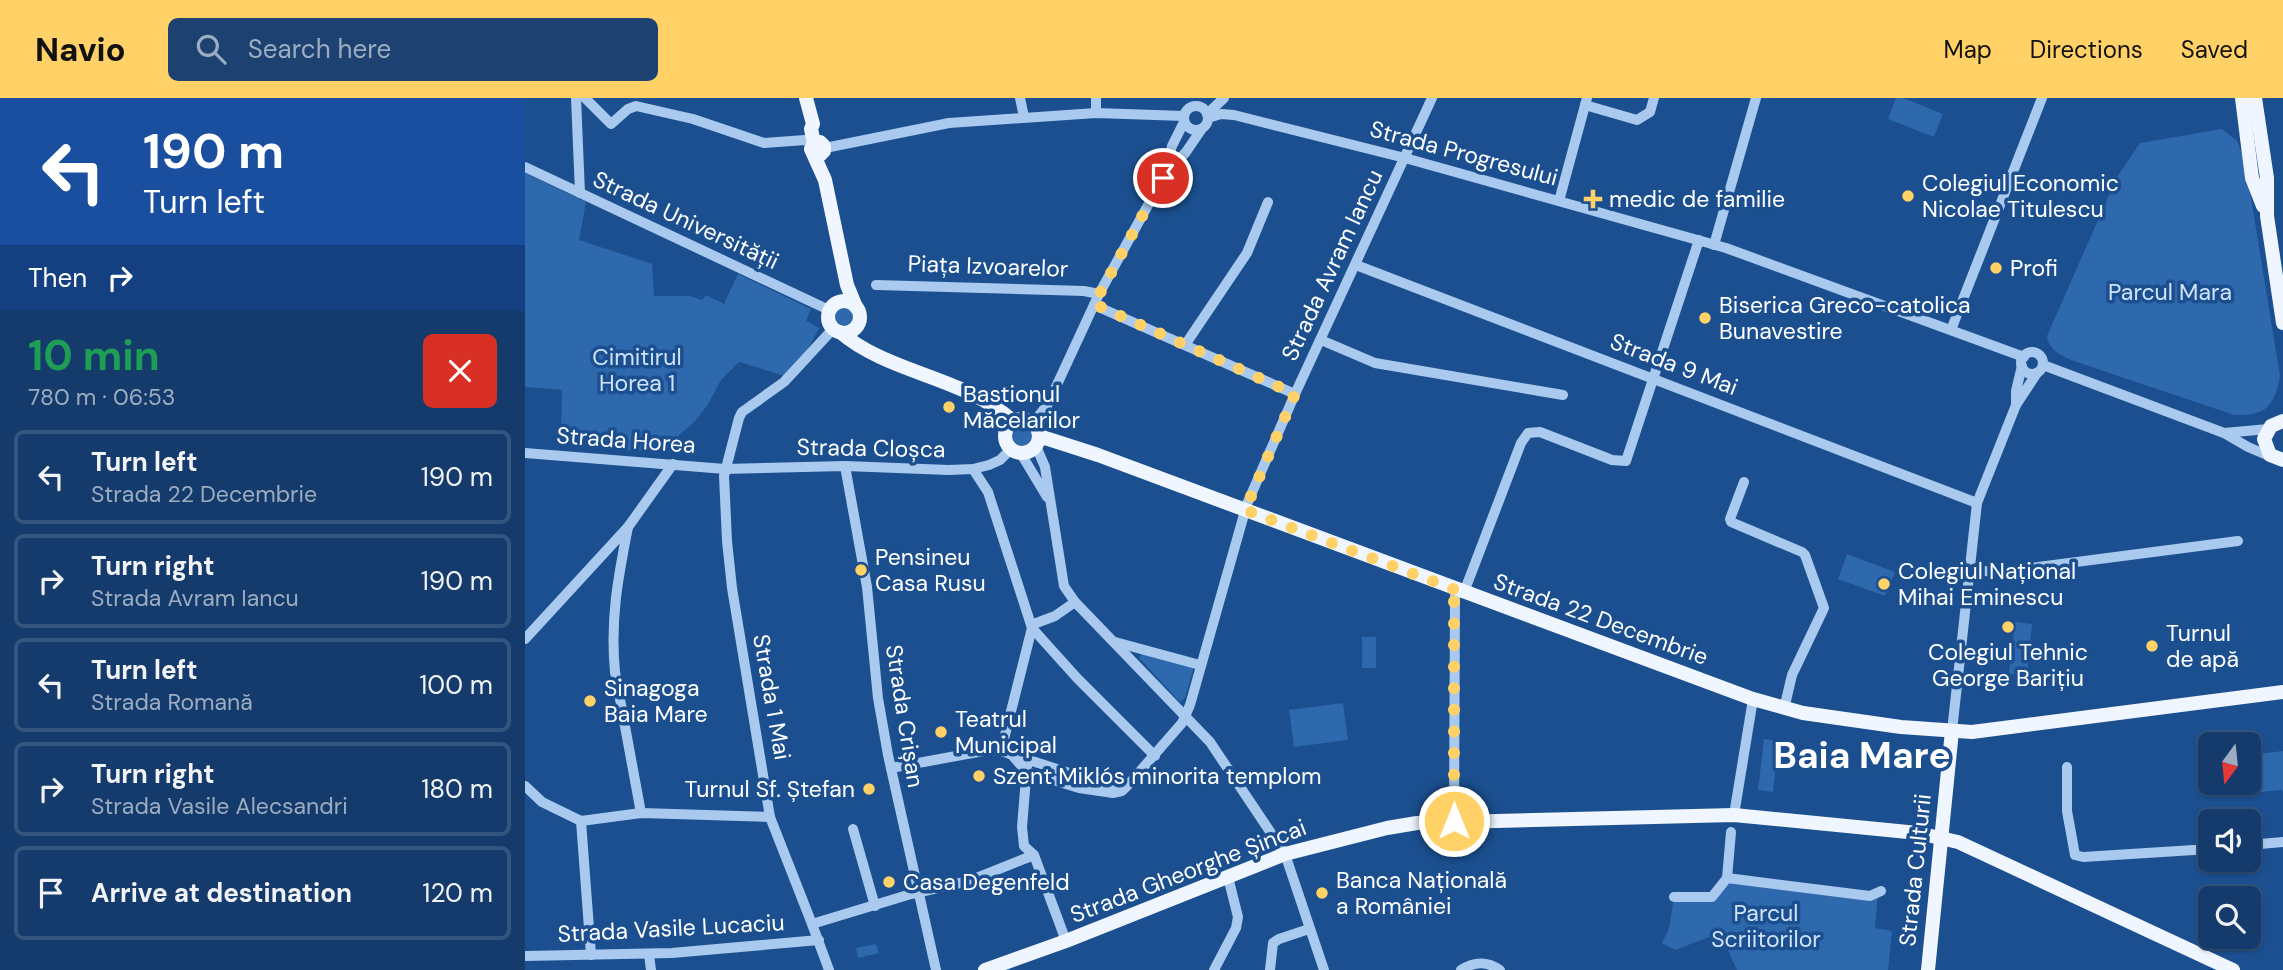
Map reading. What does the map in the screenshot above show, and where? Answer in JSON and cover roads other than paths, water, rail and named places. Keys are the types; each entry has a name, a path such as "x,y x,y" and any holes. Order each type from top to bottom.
{"main road":[{"path":"806,98 813,124 811,129 825,163 825,180 847,285 858,314 862,339 869,351"},
{"path":"2242,98 2252,178 2267,216"},
{"path":"2255,98 2267,178 2267,216 2283,323"},
{"path":"847,285 832,307 829,322 836,331 869,351 981,400 1013,421"},
{"path":"832,307 848,302 858,314"},
{"path":"836,331 853,330 858,314"},
{"path":"2280,460 2265,445 2264,439 2275,425 2283,406"},
{"path":"1023,419 1036,435 1030,450 1016,451 1006,441 1006,432 1013,421 1023,419"},
{"name":"Strada 22 Decembrie","path":"1036,435 1784,709 1889,725 1972,732 2283,692"},
{"name":"Strada Culturii","path":"1928,970 1952,731"},
{"name":"Strada Gheorghe Șincai","path":"991,968 1285,854 1387,828 1454,821 1734,815 1942,837 1958,842 2232,970"}],"street":[{"path":"576,98 580,193"},
{"path":"585,98 611,124 628,109 636,106 693,119 764,143 805,140 818,148 927,126 1024,117 1096,113 1186,116 1199,107 1208,116"},
{"path":"1020,98 1024,117"},
{"path":"1096,113 1097,98"},
{"path":"1194,98 1173,145 1163,178 1097,299 1036,435 1045,467 1064,586 1075,603 1115,642 1220,756 1285,854 1324,970"},
{"path":"1163,178 1186,152 1206,125 1208,116 1224,98"},
{"name":"Strada Avram Iancu","path":"1102,788 1122,790 1155,756 1186,717 1245,510 1295,394 1432,98"},
{"path":"1559,201 1586,101 1637,120 1650,112 1654,98"},
{"path":"1714,245 1756,98"},
{"path":"1951,330 2042,98"},
{"name":"Strada Progresului","path":"1208,116 1234,115 1405,158 1699,240 1951,330 2023,361 2028,373 2040,369 2224,433 2248,447 2280,460"},
{"path":"1186,116 1193,130 1201,130"},
{"name":"Strada Universității","path":"525,167 832,307"},
{"path":"1185,345 1247,253 1268,202"},
{"path":"1454,821 1455,596 1466,587 1521,443 1528,433 1540,432 1612,460 1626,461 1699,240"},
{"name":"Strada 9 Mai","path":"1356,265 1977,503"},
{"name":"Piața Izvoarelor","path":"876,285 1084,291 1185,345 1295,394"},
{"name":"Strada 1 Mai","path":"829,970 770,817 732,588 724,498 725,469 742,412 785,382 836,331"},
{"path":"1321,340 1375,363 1563,395"},
{"name":"Strada Progresului","path":"2023,361 2029,353 2036,354 2041,358 2040,369"},
{"name":"Strada Culturii","path":"2016,405 2016,391 2023,361"},
{"name":"Strada Culturii","path":"1952,731 1977,503 2016,405 2040,369"},
{"name":"Strada Progresului","path":"2224,433 2275,425"},
{"path":"1016,451 1049,500"},
{"name":"Strada Cloșca","path":"725,469 845,466 973,469 1000,460 1016,451"},
{"name":"Strada Horea","path":"525,453 725,469"},
{"path":"525,639 628,527 673,464"},
{"name":"Strada Crișan","path":"845,466 867,587 878,698 917,893 936,970"},
{"path":"973,469 988,492 1031,627 1077,678 1155,756"},
{"path":"1744,482 1731,522 1802,552 1823,605 1819,621 1792,675 1784,709"},
{"path":"628,527 614,603 613,649 641,813"},
{"path":"1968,570 1999,572 2238,541"},
{"path":"1031,627 1075,603"},
{"path":"1006,752 1031,627"},
{"path":"1115,642 1200,665"},
{"path":"1734,815 1753,699"},
{"path":"891,768 989,750 1006,752 1102,788"},
{"path":"1006,752 1027,772 1102,788"},
{"path":"1031,761 1027,766 1024,846 1034,855 1066,941"},
{"path":"2067,767 2067,811 2075,855 2083,857 2198,850"},
{"path":"525,786 542,802 580,821 641,813 770,817"},
{"path":"580,821 591,956"},
{"path":"853,829 875,905"},
{"path":"1674,897 1712,897 1727,878 1731,832"},
{"path":"2261,844 2283,842"},
{"path":"813,924 917,893 969,881 1034,855"},
{"path":"1214,970 1236,928 1238,917 1228,877"},
{"path":"1727,878 1870,896 1881,891"},
{"path":"1270,970 1273,943 1309,929"},
{"name":"Strada Vasile Lucaciu","path":"525,956 671,953 819,940"},
{"path":"649,954 651,970"},
{"path":"1461,970 1478,962 1488,963 1500,970"}],"place":[{"name":"Colegiul Economic Nicolae Titulescu","path":"1908,196"},
{"name":"medic de familie","path":"1593,199"},
{"name":"Profi","path":"1996,268"},
{"name":"Biserica Greco-catolica Bunavestire","path":"1705,318"},
{"name":"Bastionul Măcelarilor","path":"949,407"},
{"name":"Pensineu Casa Rusu","path":"861,570"},
{"name":"Colegiul Național Mihai Eminescu","path":"1884,584"},
{"name":"Colegiul Tehnic George Barițiu","path":"2008,627"},
{"name":"Turnul de apă","path":"2152,646"},
{"name":"Sinagoga Baia Mare","path":"590,701"},
{"name":"Teatrul Municipal","path":"941,732"},
{"name":"Szent Miklós minorita templom","path":"979,776"},
{"name":"Turnul Sf. Ștefan","path":"869,789"},
{"name":"Casa Degenfeld","path":"889,882"},
{"name":"Banca Națională a României","path":"1322,893"}],"district":[{"name":"Baia Mare","path":"1862,755"}],"park label":[{"name":"Parcul Mara","path":"2170,292"},
{"name":"Cimitirul Horea 1","path":"637,370"},
{"name":"Parcul Scriitorilor","path":"1766,926"}]}
